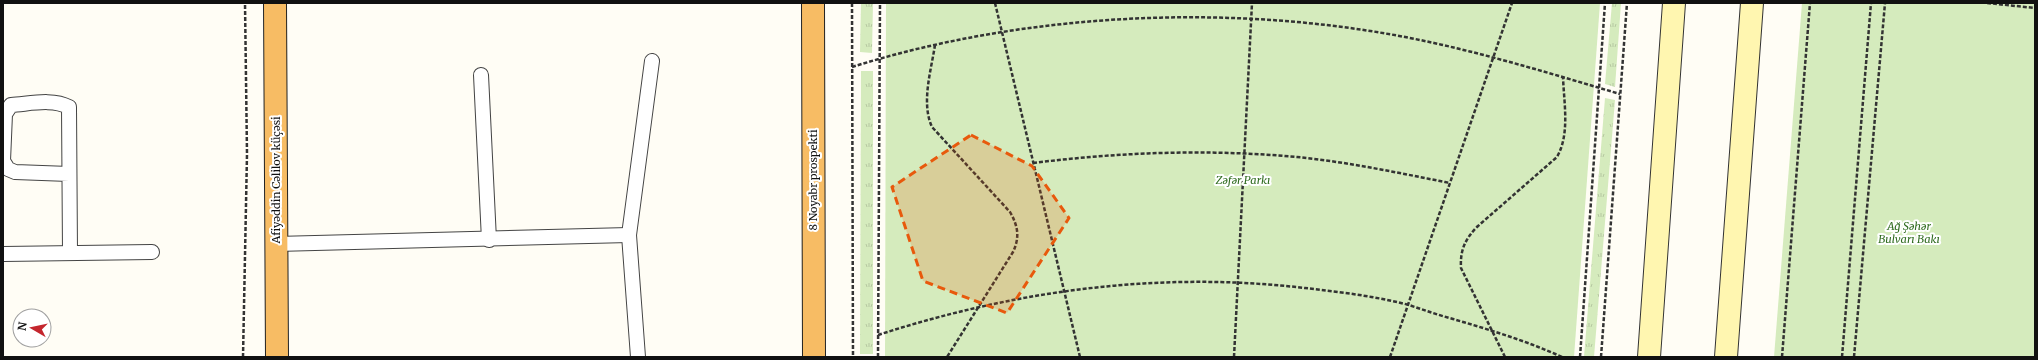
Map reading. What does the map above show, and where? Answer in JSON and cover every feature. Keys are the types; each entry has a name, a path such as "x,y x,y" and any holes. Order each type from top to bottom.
{"highway":[{"name":"Afiyəddin Cəlilov küçəsi","path":"275,3 277,357"},
{"name":"8 Noyabr prospekti","path":"812,3 814,357"}],"main road":[{"path":"1649,357 1674,3"},
{"path":"1726,357 1752,3"}],"lane":[{"path":"638,357 628,235 652,61"},
{"path":"481,74 489,240"},
{"path":"69,174 15,172 8,169 3,161 4,125 5,114 11,105 52,102 62,103 69,107 70,253"},
{"path":"276,244 489,240 628,235"},
{"path":"3,254 152,252"}],"path":[{"path":"243,357 247,154 244,3"},
{"path":"852,3 853,357"},
{"path":"878,357 880,3"},
{"path":"995,3 1080,357"},
{"path":"1234,357 1252,3"},
{"path":"1390,357 1512,3"},
{"path":"1580,357 1605,3"},
{"path":"1601,357 1627,3"},
{"path":"1782,357 1810,3"},
{"path":"1842,357 1871,3"},
{"path":"1854,357 1885,3"},
{"path":"1987,3 2035,8"},
{"path":"852,67 879,58 934,45 1002,32 1063,24 1126,19 1188,18 1251,20 1313,24 1373,32 1434,43 1620,94"},
{"path":"934,45 927,101 928,119 937,133 1010,212 1016,222 1018,232 1017,244 1013,252 947,357"},
{"path":"1505,357 1461,268 1461,252 1467,237 1478,226 1557,157 1564,142 1565,133 1563,78"},
{"path":"1033,163 1133,153 1244,153 1352,165 1450,183"},
{"path":"878,335 923,320 979,306 1064,291 1150,282 1238,283 1322,290 1408,305 1492,330 1562,357"}],"highlighted area":[{"path":"971,135 1032,166 1069,218 1007,313 923,281 892,187"}],"green space":[{"path":"861,3 873,3 872,53 860,52"},
{"name":"Zəfər Parkı","path":"886,3 1600,3 1574,357 885,357"},
{"path":"1612,3 1621,3 1615,87 1605,84"},
{"name":"Ağ Şəhər Bulvarı Bakı","path":"1802,3 2035,3 2035,357 1774,357"},
{"path":"861,71 873,71 873,354 860,354"},
{"path":"1605,98 1615,100 1594,357 1584,357"}]}
